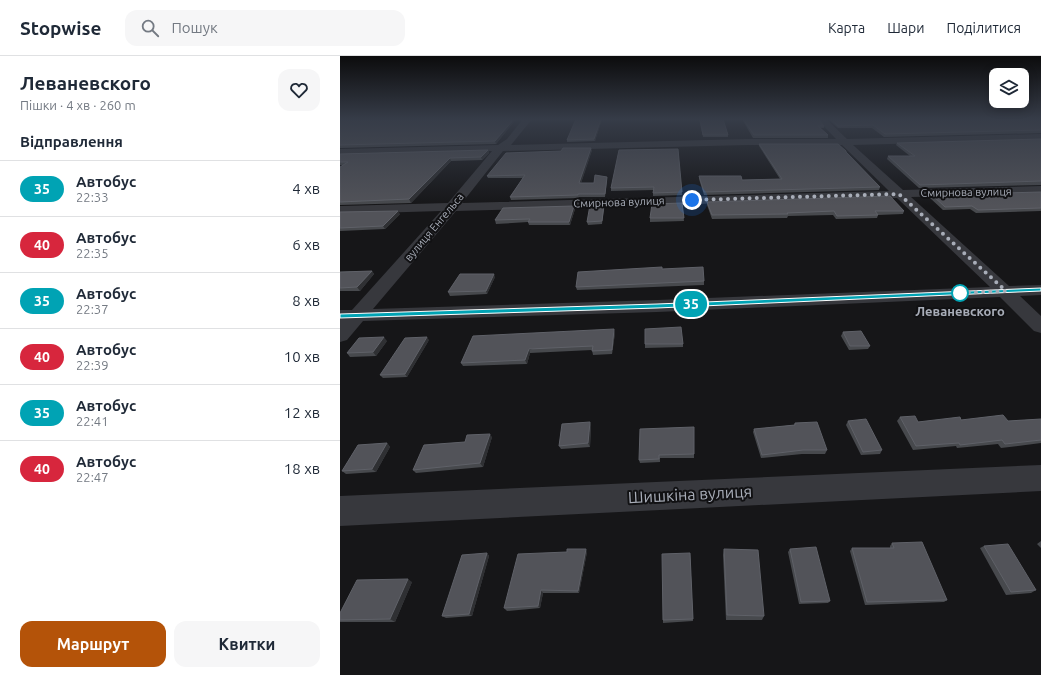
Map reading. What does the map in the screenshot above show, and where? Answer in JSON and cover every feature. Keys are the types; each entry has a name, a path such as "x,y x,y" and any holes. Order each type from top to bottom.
{"street":[{"path":"340,152 539,148"},
{"path":"850,148 1006,291 1041,327"},
{"name":"вулиця Енгельса","path":"340,335 452,206 499,149"},
{"name":"Смирнова вулиця","path":"340,210 1041,190"},
{"path":"340,316 650,306 1041,290"},
{"name":"Шишкіна вулиця","path":"340,511 1041,478"}],"building":[{"path":"563,148 591,148 579,183 594,183 595,175 607,177 605,194 510,197 525,175 487,176 506,153 561,151"},
{"path":"762,148 842,148 880,187 704,192 699,176 741,176 742,180 782,179"},
{"path":"904,148 1041,148 1041,181 920,185 888,156 915,156"},
{"path":"678,149 682,192 653,193 654,187 611,188 619,150"},
{"path":"488,150 481,157 450,158 409,199 340,202 340,167 348,162 340,162 340,154"},
{"path":"1041,192 1041,208 978,210 972,206 945,207 932,195"},
{"path":"890,196 904,211 875,211 878,215 837,216 834,211 787,213 788,214 712,215 707,202"},
{"path":"682,203 684,218 650,218 652,204"},
{"path":"590,205 604,205 602,221 587,222"},
{"path":"574,206 569,222 528,222 530,219 495,220 503,208"},
{"path":"398,211 383,226 340,228 340,212"},
{"path":"662,267 662,269 703,267 704,281 576,287 578,272"},
{"path":"372,271 357,287 340,288 340,272"},
{"path":"460,274 494,274 486,291 448,292"},
{"path":"681,327 683,344 645,344 645,329"},
{"path":"614,329 612,350 592,351 593,346 529,349 525,360 461,363 473,336"},
{"path":"861,331 870,346 850,346 843,332"},
{"path":"384,337 373,352 347,353 359,338"},
{"path":"427,337 405,374 380,375 405,338"},
{"path":"1003,415 1008,421 1041,419 1041,440 1005,444 1002,440 960,445 959,443 916,446 900,417 915,416 918,422 960,417 961,420"},
{"path":"866,419 882,450 863,452 848,421"},
{"path":"590,422 588,443 559,446 562,424"},
{"path":"817,422 827,450 803,450 762,455 754,429 795,425 795,423"},
{"path":"694,427 694,454 659,455 659,459 639,460 640,429"},
{"path":"490,434 480,463 413,470 424,445 465,442 467,435"},
{"path":"387,443 372,469 342,471 358,445"},
{"path":"922,542 947,600 867,602 852,548 894,548 892,543"},
{"path":"1008,544 1036,590 1011,592 984,546"},
{"path":"816,547 830,601 801,602 790,549"},
{"path":"567,549 586,549 578,591 541,590 538,606 504,608 518,554 567,552"},
{"path":"724,549 758,550 764,616 727,615"},
{"path":"487,553 469,614 442,616 462,555"},
{"path":"690,553 693,619 663,620 662,554"},
{"path":"408,579 390,619 340,620 340,613 357,580"}],"bus line":[{"name":"35","path":"340,316 657,306 1041,290"}],"place":[{"name":"Леваневского","path":"960,293"}],"route":[{"path":"692,200 899,194 1006,291 958,293 960,293"}]}
